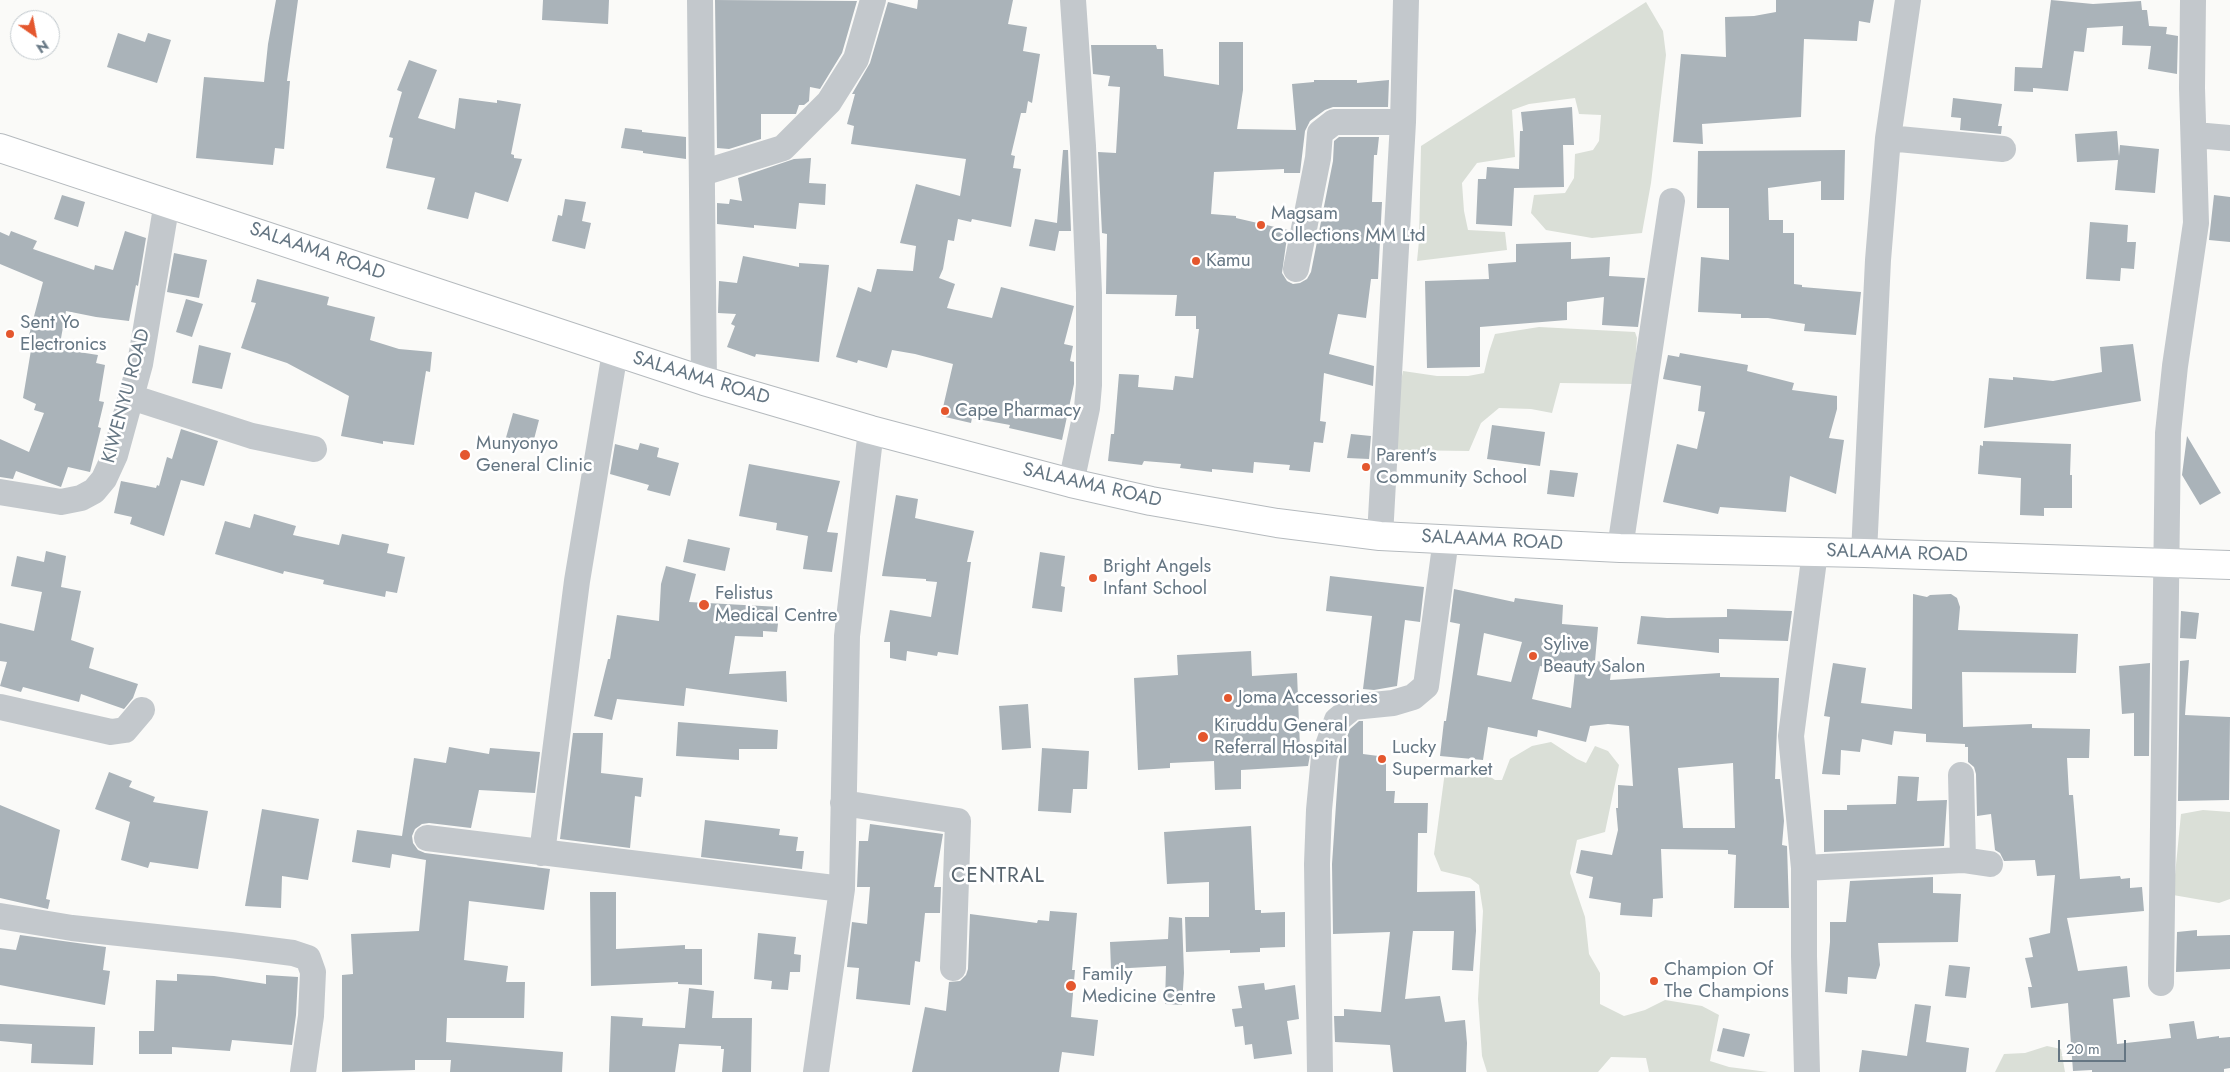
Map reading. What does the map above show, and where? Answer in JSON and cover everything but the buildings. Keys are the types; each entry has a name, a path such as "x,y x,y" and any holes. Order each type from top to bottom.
{"main road":[{"name":"SALAAMA ROAD","path":"0,148 168,202 704,381 871,430 1072,483 1151,501 1278,523 1380,536 1620,548 1864,553 2230,565"}],"street":[{"path":"700,0 704,381"},
{"path":"702,173 783,148 829,102 856,59 872,0"},
{"path":"1072,483 1087,408 1089,312 1084,146 1073,0"},
{"path":"1380,536 1403,122 1406,0"},
{"path":"1864,553 1878,260 1888,138 1908,0"},
{"path":"2162,983 2168,433 2175,366 2196,223 2195,135 2192,88 2193,0"},
{"path":"1296,269 1318,158 1320,133 1334,122 1403,122"},
{"path":"2195,135 2230,138"},
{"path":"1888,138 2002,149"},
{"path":"1620,548 1672,201"},
{"name":"KIWENYU ROAD","path":"0,492 61,502 80,498 94,490 104,479 115,455 140,364 168,202"},
{"path":"542,853 577,581 615,352"},
{"path":"131,397 252,436 314,450"},
{"path":"816,1072 842,889 847,636 871,430"},
{"path":"1320,1072 1317,864 1318,810 1324,757 1336,720 1353,707 1393,703 1413,697 1426,686 1446,539"},
{"path":"1807,1072 1804,868 1791,736 1815,552"},
{"path":"0,707 111,732 125,730 142,710"},
{"path":"1961,776 1963,860"},
{"path":"843,803 958,821 953,968"},
{"path":"426,838 842,889"},
{"path":"1804,868 1963,860 1990,864"},
{"path":"0,916 72,928 231,944 293,953 308,958 313,972 311,1016 303,1072"}],"shaded area":[{"path":"1646,2 1663,31 1666,55 1651,183 1642,233 1592,238 1546,230 1531,213 1534,195 1565,193 1574,178 1575,154 1593,150 1599,141 1601,115 1579,114 1575,98 1529,104 1512,110 1515,157 1477,163 1462,183 1464,211 1468,230 1505,232 1507,250 1417,261 1421,146"},
{"path":"1539,327 1635,332 1637,338 1634,384 1560,383 1552,413 1531,409 1499,408 1481,423 1469,451 1395,450 1394,417 1403,371 1437,376 1468,376 1484,373 1495,334"},
{"path":"1551,742 1586,763 1595,746 1608,751 1619,765 1605,832 1577,840 1570,873 1585,917 1589,954 1600,973 1600,1004 1624,1016 1645,1010 1665,1000 1702,1006 1719,1015 1710,1061 1729,1067 1768,1072 1649,1072 1646,1058 1611,1057 1598,1072 1487,1072 1482,1056 1478,999 1483,911 1479,885 1470,878 1441,871 1434,854 1446,764 1467,766 1482,771 1495,780 1502,780 1510,759 1532,746"},
{"path":"2203,810 2230,812 2230,899 2219,903 2173,895 2181,814"},
{"path":"2047,1046 2061,1049 2065,1072 1995,1072 2004,1054 2025,1053"}],"place":[{"name":"Magsam Collections MM Ltd","path":"1261,225"},
{"name":"Kamu","path":"1196,261"},
{"name":"Sent Yo Electronics","path":"10,334"},
{"name":"Cape Pharmacy","path":"945,411"},
{"name":"Munyonyo General Clinic","path":"465,455"},
{"name":"Parent's Community School","path":"1366,467"},
{"name":"Bright Angels Infant School","path":"1093,578"},
{"name":"Felistus Medical Centre","path":"704,605"},
{"name":"Sylive Beauty Salon","path":"1533,656"},
{"name":"Joma Accessories","path":"1228,698"},
{"name":"Kiruddu General Referral Hospital","path":"1203,737"},
{"name":"Lucky Supermarket","path":"1382,759"},
{"name":"Champion Of The Champions","path":"1654,981"},
{"name":"Family Medicine Centre","path":"1071,986"}],"district":[{"name":"CENTRAL","path":"998,877"}]}
